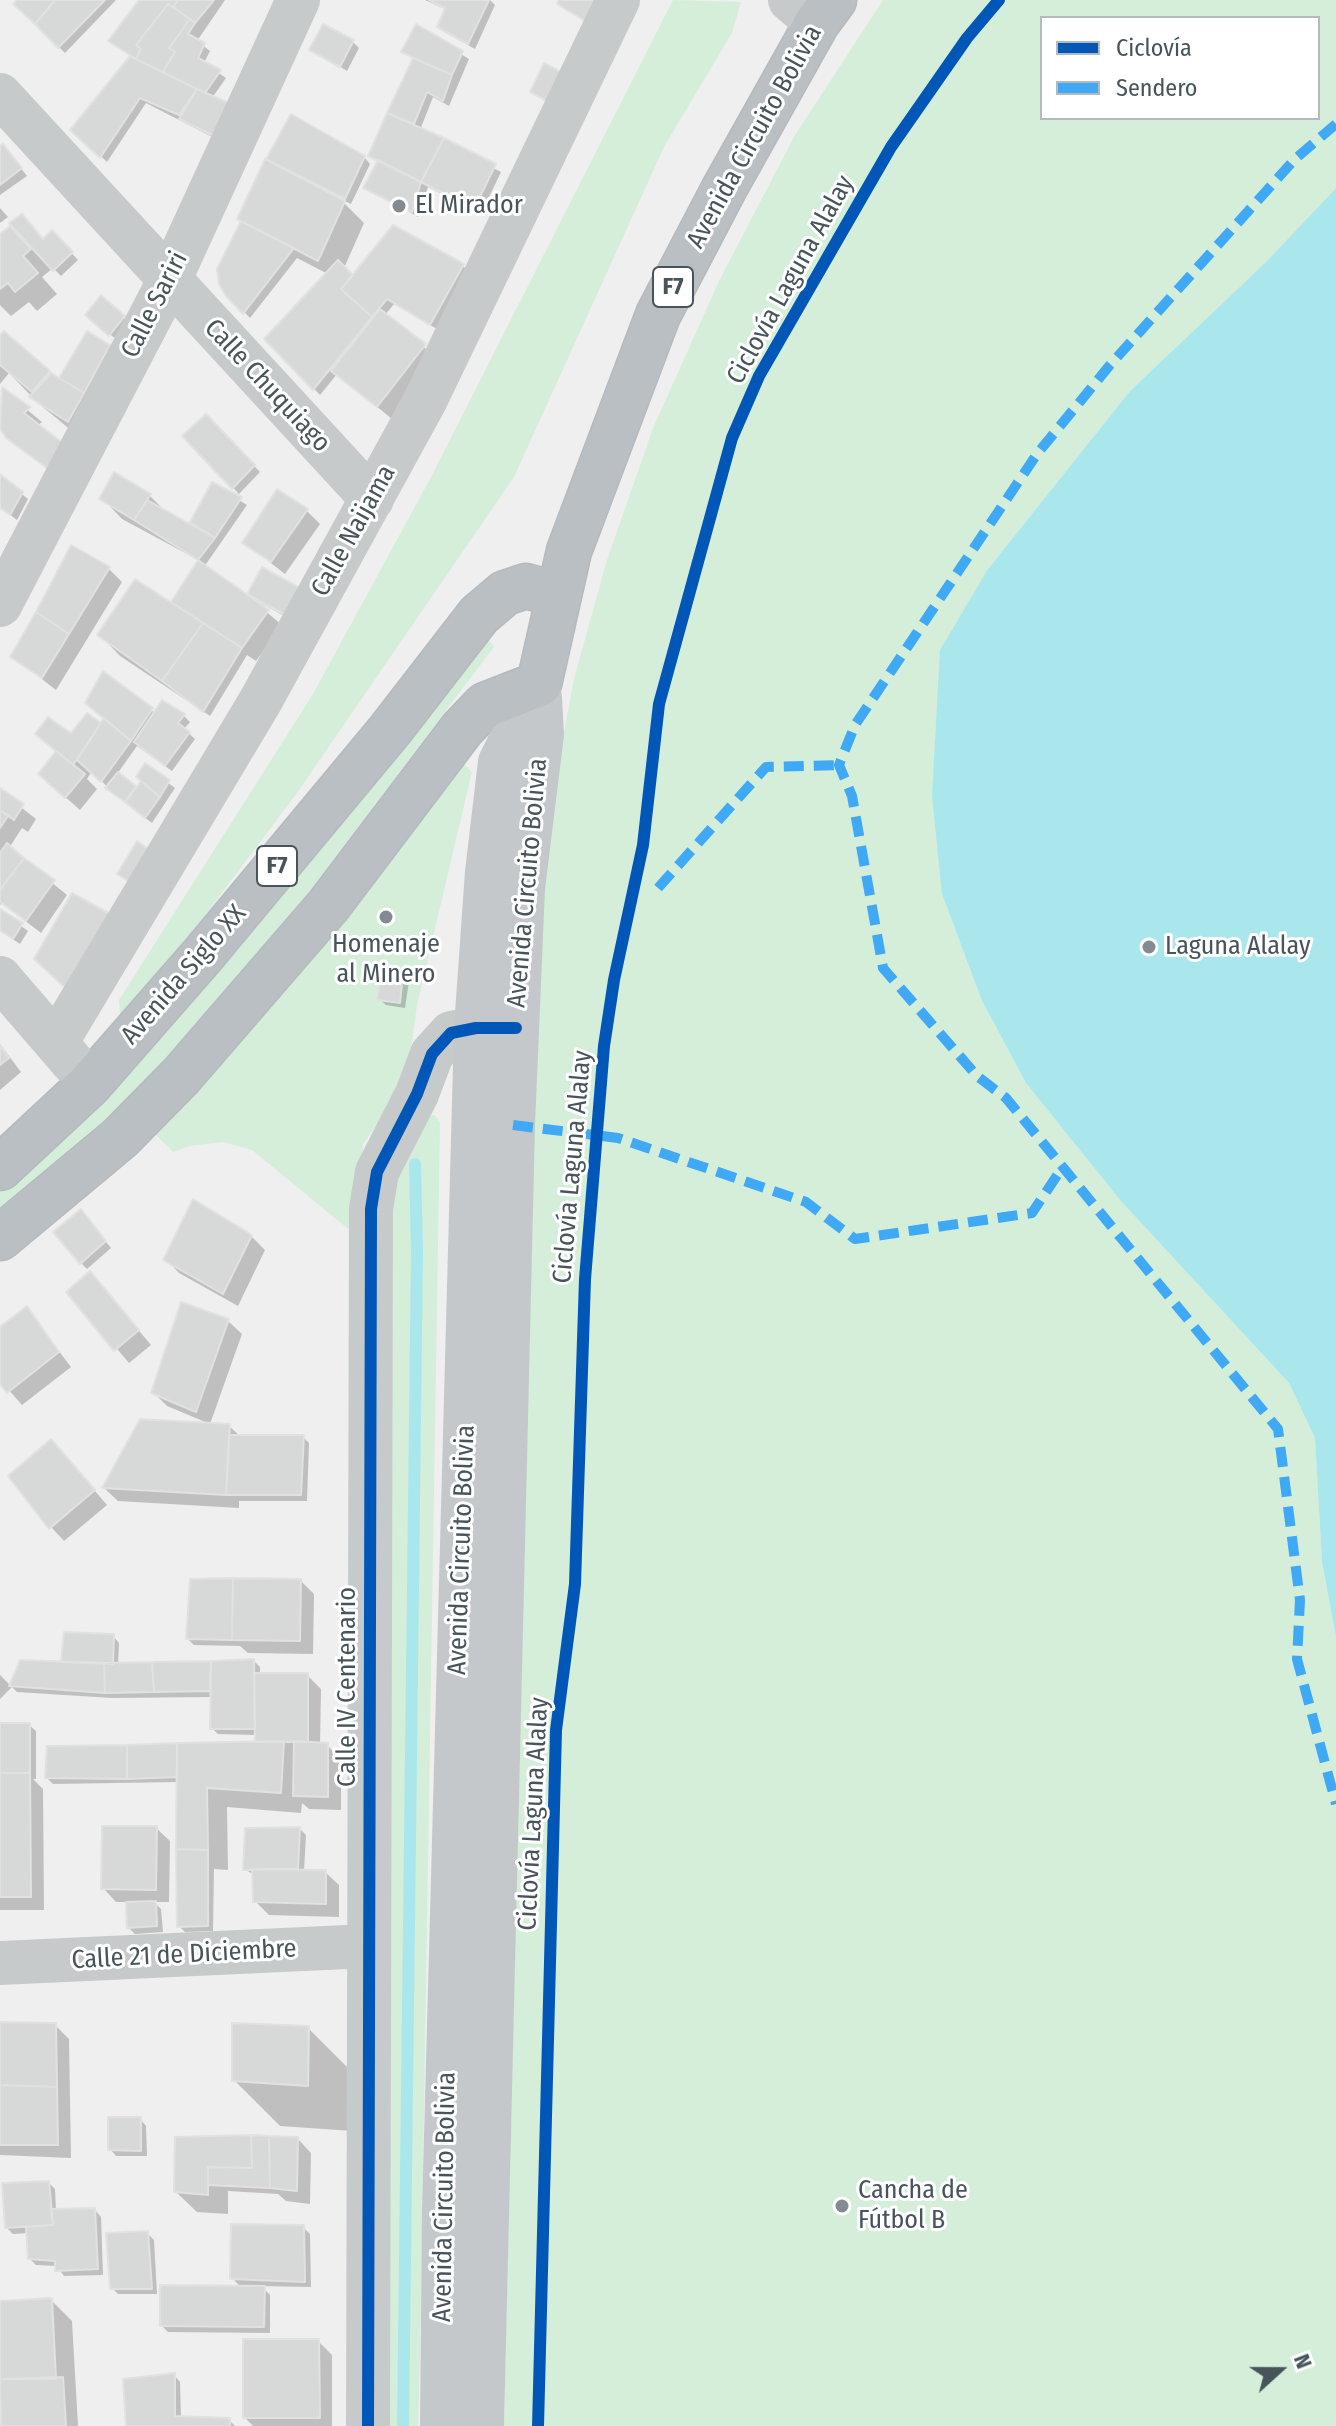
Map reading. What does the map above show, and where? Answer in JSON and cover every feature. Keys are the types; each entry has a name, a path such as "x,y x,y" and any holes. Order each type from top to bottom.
{"highway":[{"name":"Avenida Circuito Bolivia","path":"539,684 569,551 612,429 658,315 814,8"},
{"name":"Avenida Siglo XX","path":"0,1168 90,1084 390,730 479,615 505,593 526,586 558,595"},
{"name":"F7","path":"0,1238 120,1138 181,1076 328,906 462,729 485,705 539,684"}],"main road":[{"name":"Avenida Circuito Bolivia","path":"482,2426 496,1028 487,872 500,762 539,684"},
{"name":"Avenida Circuito Bolivia","path":"442,2426 444,2210 496,1028"}],"street":[{"name":"Calle Sariri","path":"0,605 169,281 298,0"},
{"name":"Calle Naijama","path":"56,1043 261,700 372,499 459,332 618,0"},
{"name":"Calle Chuquiago","path":"0,95 372,499"},
{"path":"0,978 90,1084"},
{"name":"Calle IV Centenario","path":"368,2426 371,1209 377,1172 432,1054 451,1033 496,1028"},
{"name":"Calle 21 de Diciembre","path":"0,1963 369,1946"}],"green space":[{"path":"673,0 741,2 732,33 664,147 514,477 297,793 134,1010 120,1014 119,1000 313,694 430,479"},
{"path":"883,0 1336,0 1336,188 1267,261 1130,391 988,569 942,894 982,1001 1026,1083 1120,1200 1289,1383 1315,1438 1322,1562 1336,1637 1336,2426 504,2426 529,1222 541,854 574,679 606,563 653,428 720,279 795,135"},
{"path":"486,636 494,647 265,950 57,1177 0,1222 0,1192 39,1160"},
{"path":"457,765 465,765 472,772 417,1005 409,1064 386,1111 363,1144 358,1237 252,1150 223,1142 190,1146 173,1152 153,1132"},
{"path":"424,1115 434,1115 440,1122 418,2426 383,2426 387,1218 393,1183"}],"water":[{"name":"Laguna Alalay","path":"1336,188 1336,1637 1322,1562 1315,1438 1289,1383 1120,1200 1026,1083 982,1001 942,894 932,796 940,650 988,569 1130,391 1267,261"}],"building":[{"path":"17,0 55,0 35,24 13,4"},
{"path":"55,0 105,0 58,48 35,24"},
{"path":"139,0 178,0 173,7 168,4 136,45 141,49 136,59 108,41"},
{"path":"178,0 214,0 195,23 173,7"},
{"path":"429,0 489,0 468,44 437,27 445,8"},
{"path":"559,0 595,0 585,21 557,4"},
{"path":"168,4 190,19 169,48 175,52 163,72 136,59 141,49 136,45"},
{"path":"190,19 195,23 188,34 205,43 198,58 221,70 205,93 163,72 175,52 169,48"},
{"path":"323,24 354,40 340,67 309,50"},
{"path":"416,24 463,51 452,75 401,52"},
{"path":"130,56 197,89 179,115 140,98 100,158 70,130"},
{"path":"413,58 452,75 443,101 427,92 414,124 387,113"},
{"path":"544,63 590,88 574,115 530,92"},
{"path":"197,89 231,104 216,137 179,119"},
{"path":"387,113 444,138 421,182 368,156"},
{"path":"291,114 365,156 345,199 266,159"},
{"path":"444,138 496,164 474,209 421,182"},
{"path":"3,144 22,168 0,185 0,146"},
{"path":"265,159 345,201 318,261 237,219"},
{"path":"378,160 421,182 412,212 363,188"},
{"path":"22,214 43,239 52,230 73,252 53,271 9,223"},
{"path":"241,221 294,248 243,314 219,284 217,269"},
{"path":"393,225 464,264 430,325 387,299 372,317 341,289"},
{"path":"10,226 31,249 23,256 38,273 15,292 8,283 0,289 0,234"},
{"path":"338,260 353,275 341,289 372,317 313,390 264,339"},
{"path":"101,295 125,316 109,336 85,315"},
{"path":"380,309 426,344 377,407 331,371"},
{"path":"4,331 50,371 32,392 0,365 0,335"},
{"path":"87,331 110,345 84,393 59,378"},
{"path":"51,373 84,393 68,422 29,397"},
{"path":"2,387 30,407 24,413 64,444 47,468 6,438 0,428"},
{"path":"206,414 255,465 232,489 182,436"},
{"path":"114,472 151,494 134,520 99,499"},
{"path":"0,474 23,492 10,515 0,508"},
{"path":"212,482 242,497 215,538 190,522"},
{"path":"277,489 308,509 271,562 242,543"},
{"path":"147,500 215,538 198,560 134,520"},
{"path":"71,545 110,567 69,634 36,612"},
{"path":"198,560 269,610 242,648 171,602"},
{"path":"262,567 309,593 294,620 247,594"},
{"path":"135,579 203,623 162,681 97,635"},
{"path":"36,612 69,634 42,678 10,657"},
{"path":"203,623 242,648 203,712 162,681"},
{"path":"103,671 153,708 131,741 85,703"},
{"path":"162,700 185,714 178,723 190,732 165,766 134,742"},
{"path":"87,713 101,723 73,765 35,734 48,717 71,733"},
{"path":"104,718 131,741 101,782 77,760"},
{"path":"56,751 85,774 65,798 38,774"},
{"path":"145,763 170,780 160,797 136,777"},
{"path":"118,772 136,786 125,802 105,788"},
{"path":"141,781 160,797 145,818 125,802"},
{"path":"0,788 24,804 14,820 0,810"},
{"path":"0,810 8,816 0,828"},
{"path":"137,841 158,856 139,888 117,874"},
{"path":"7,843 24,858 0,890 0,853"},
{"path":"24,858 55,880 26,921 0,902 0,890"},
{"path":"72,893 112,915 72,994 34,959"},
{"path":"0,909 23,923 13,939 0,930"},
{"path":"381,970 403,973 400,1003 377,1000"},
{"path":"0,1045 9,1058 0,1065"},
{"path":"193,1199 252,1235 223,1294 163,1260"},
{"path":"81,1209 106,1241 80,1264 53,1232"},
{"path":"90,1271 139,1330 114,1351 66,1292"},
{"path":"181,1302 229,1319 196,1412 151,1393"},
{"path":"27,1306 59,1352 7,1393 0,1384 0,1327"},
{"path":"140,1419 230,1424 226,1495 102,1488"},
{"path":"229,1435 304,1435 301,1495 226,1495"},
{"path":"51,1439 95,1490 49,1529 8,1476"},
{"path":"233,1578 301,1579 300,1641 232,1640"},
{"path":"233,1578 232,1640 186,1639 190,1579"},
{"path":"64,1632 114,1634 113,1664 61,1662"},
{"path":"254,1659 255,1729 210,1729 211,1661"},
{"path":"20,1660 104,1663 105,1693 9,1686"},
{"path":"211,1661 210,1691 154,1692 152,1662"},
{"path":"152,1662 154,1692 105,1693 104,1663"},
{"path":"254,1673 308,1673 308,1742 255,1742"},
{"path":"0,1723 30,1723 30,1773 0,1773"},
{"path":"284,1741 281,1793 207,1788 208,1850 176,1849 177,1743"},
{"path":"294,1741 328,1743 328,1797 293,1796"},
{"path":"177,1743 177,1777 127,1779 127,1745"},
{"path":"127,1745 127,1779 45,1778 47,1746"},
{"path":"0,1773 30,1773 31,1897 0,1897"},
{"path":"102,1826 157,1826 156,1890 101,1889"},
{"path":"300,1827 298,1869 243,1870 245,1828"},
{"path":"176,1849 208,1850 208,1926 177,1927"},
{"path":"252,1869 326,1870 326,1904 253,1902"},
{"path":"156,1901 157,1926 127,1928 126,1902"},
{"path":"0,2022 56,2023 57,2087 0,2085"},
{"path":"232,2023 309,2026 308,2086 232,2081"},
{"path":"0,2085 57,2087 58,2145 0,2145"},
{"path":"108,2117 141,2117 141,2151 108,2150"},
{"path":"251,2135 252,2168 208,2167 208,2195 174,2192 175,2137"},
{"path":"251,2135 269,2136 270,2188 208,2185 208,2167 252,2168"},
{"path":"269,2136 298,2137 297,2191 270,2188"},
{"path":"49,2181 53,2225 5,2228 2,2183"},
{"path":"95,2208 98,2269 55,2271 55,2261 28,2259 26,2227 53,2225 51,2209"},
{"path":"231,2224 304,2225 305,2282 230,2279"},
{"path":"148,2231 152,2289 110,2289 106,2233"},
{"path":"160,2285 265,2286 264,2327 160,2326"},
{"path":"52,2298 56,2379 0,2379 0,2301"},
{"path":"243,2339 319,2339 320,2418 243,2418"},
{"path":"175,2373 175,2416 230,2418 230,2426 126,2426 123,2379"},
{"path":"63,2377 66,2426 1,2426 0,2379"}],"waterway":[{"path":"403,2426 417,1251 415,1164"}],"marked path":[{"path":"1336,124 1295,159 1110,365 1037,454 855,725 839,765 852,796 883,968 977,1076 1006,1098 1278,1429 1300,1600 1297,1659 1336,1804"},
{"path":"658,888 766,767 839,765"},
{"path":"513,1125 618,1138 806,1202 855,1239 1032,1213 1062,1168"}],"cycle path":[{"name":"Ciclovía Laguna Alalay","path":"538,2426 556,1730 575,1584 585,1279 604,1046 614,980 643,845 659,704 732,438 759,376 891,147 967,38 999,0"},
{"path":"368,2426 371,1209 377,1172 417,1094 432,1054 451,1033 476,1028 516,1028"}],"place":[{"name":"El Mirador","path":"399,206"},
{"name":"Homenaje al Minero","path":"386,917"},
{"name":"Laguna Alalay","path":"1149,947"},
{"name":"Cancha de Fútbol B","path":"842,2206"}]}
